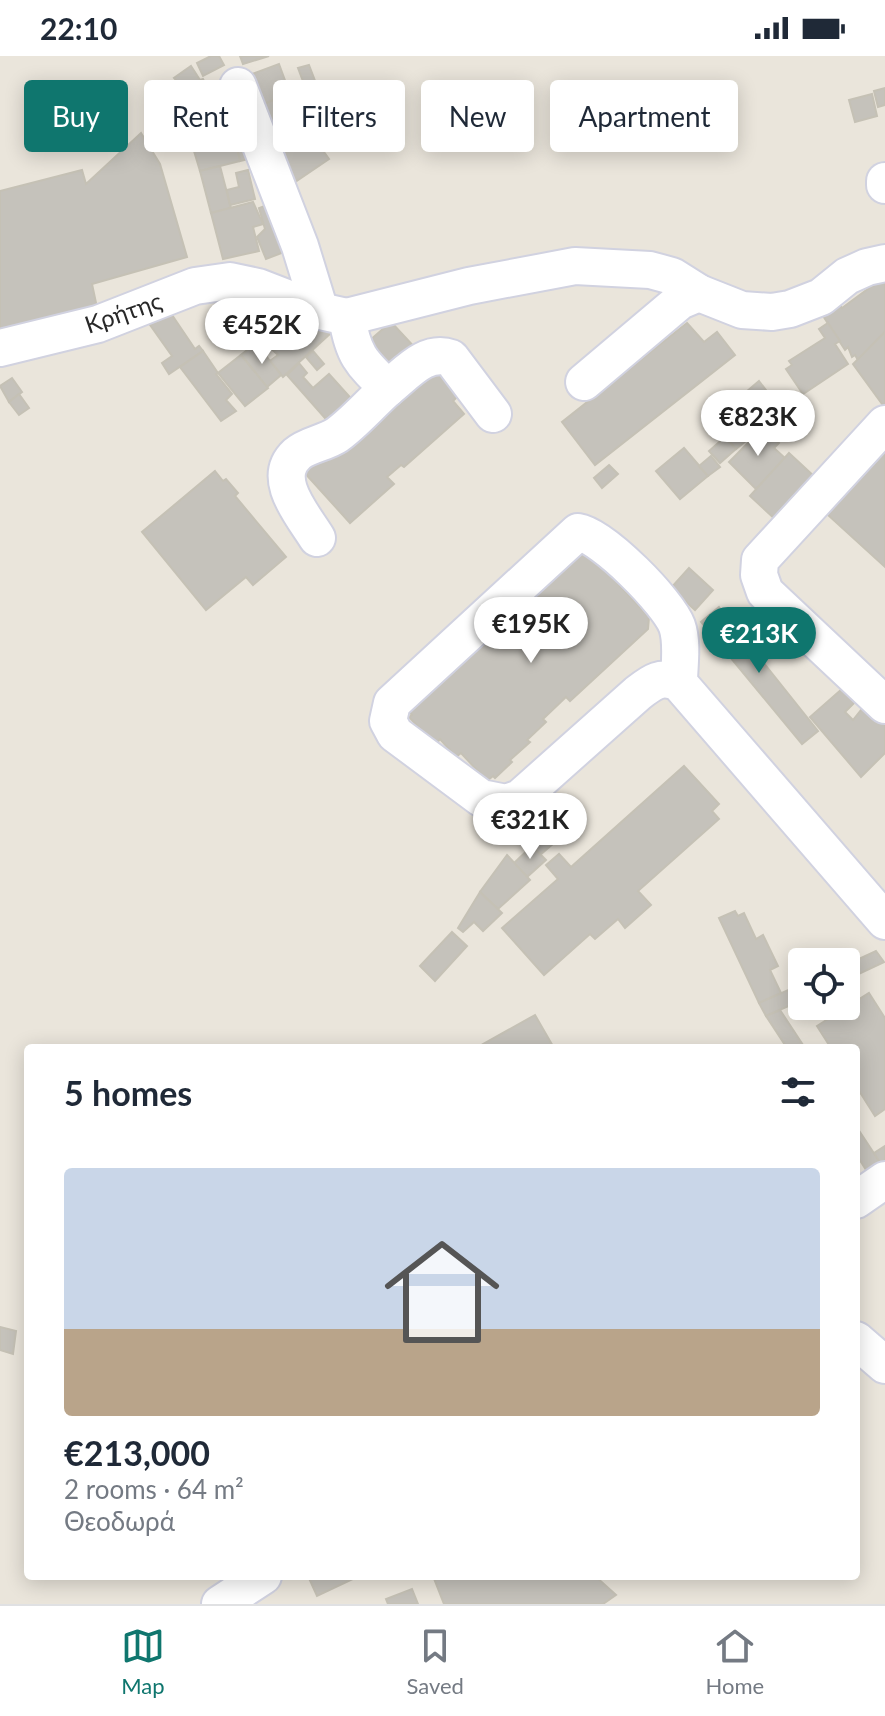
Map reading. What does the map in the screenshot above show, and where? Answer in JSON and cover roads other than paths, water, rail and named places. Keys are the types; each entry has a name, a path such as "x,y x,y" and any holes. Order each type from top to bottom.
{"street":[{"path":"257,135 300,246 334,314 352,348 388,388"},
{"path":"334,314 575,266 650,270 672,276 699,293 742,310 772,312 790,309 821,297 847,276 885,263"},
{"name":"Κρήτης","path":"0,348 98,324 195,286 230,281 258,287 334,314"},
{"path":"584,382 680,301 699,293"},
{"path":"317,538 292,497 286,481 288,466 298,452 336,436 428,356 441,354 451,358 493,414"},
{"path":"885,424 760,560 759,575 765,592 885,705"},
{"path":"679,683 679,636 668,610 611,549 596,538 578,532 392,703 388,721 395,734 481,798 506,803 520,798 655,680 669,679 679,683 885,921"},
{"path":"860,1197 885,1180"},
{"path":"860,1343 885,1365"},
{"path":"220,1604 257,1580"}]}
